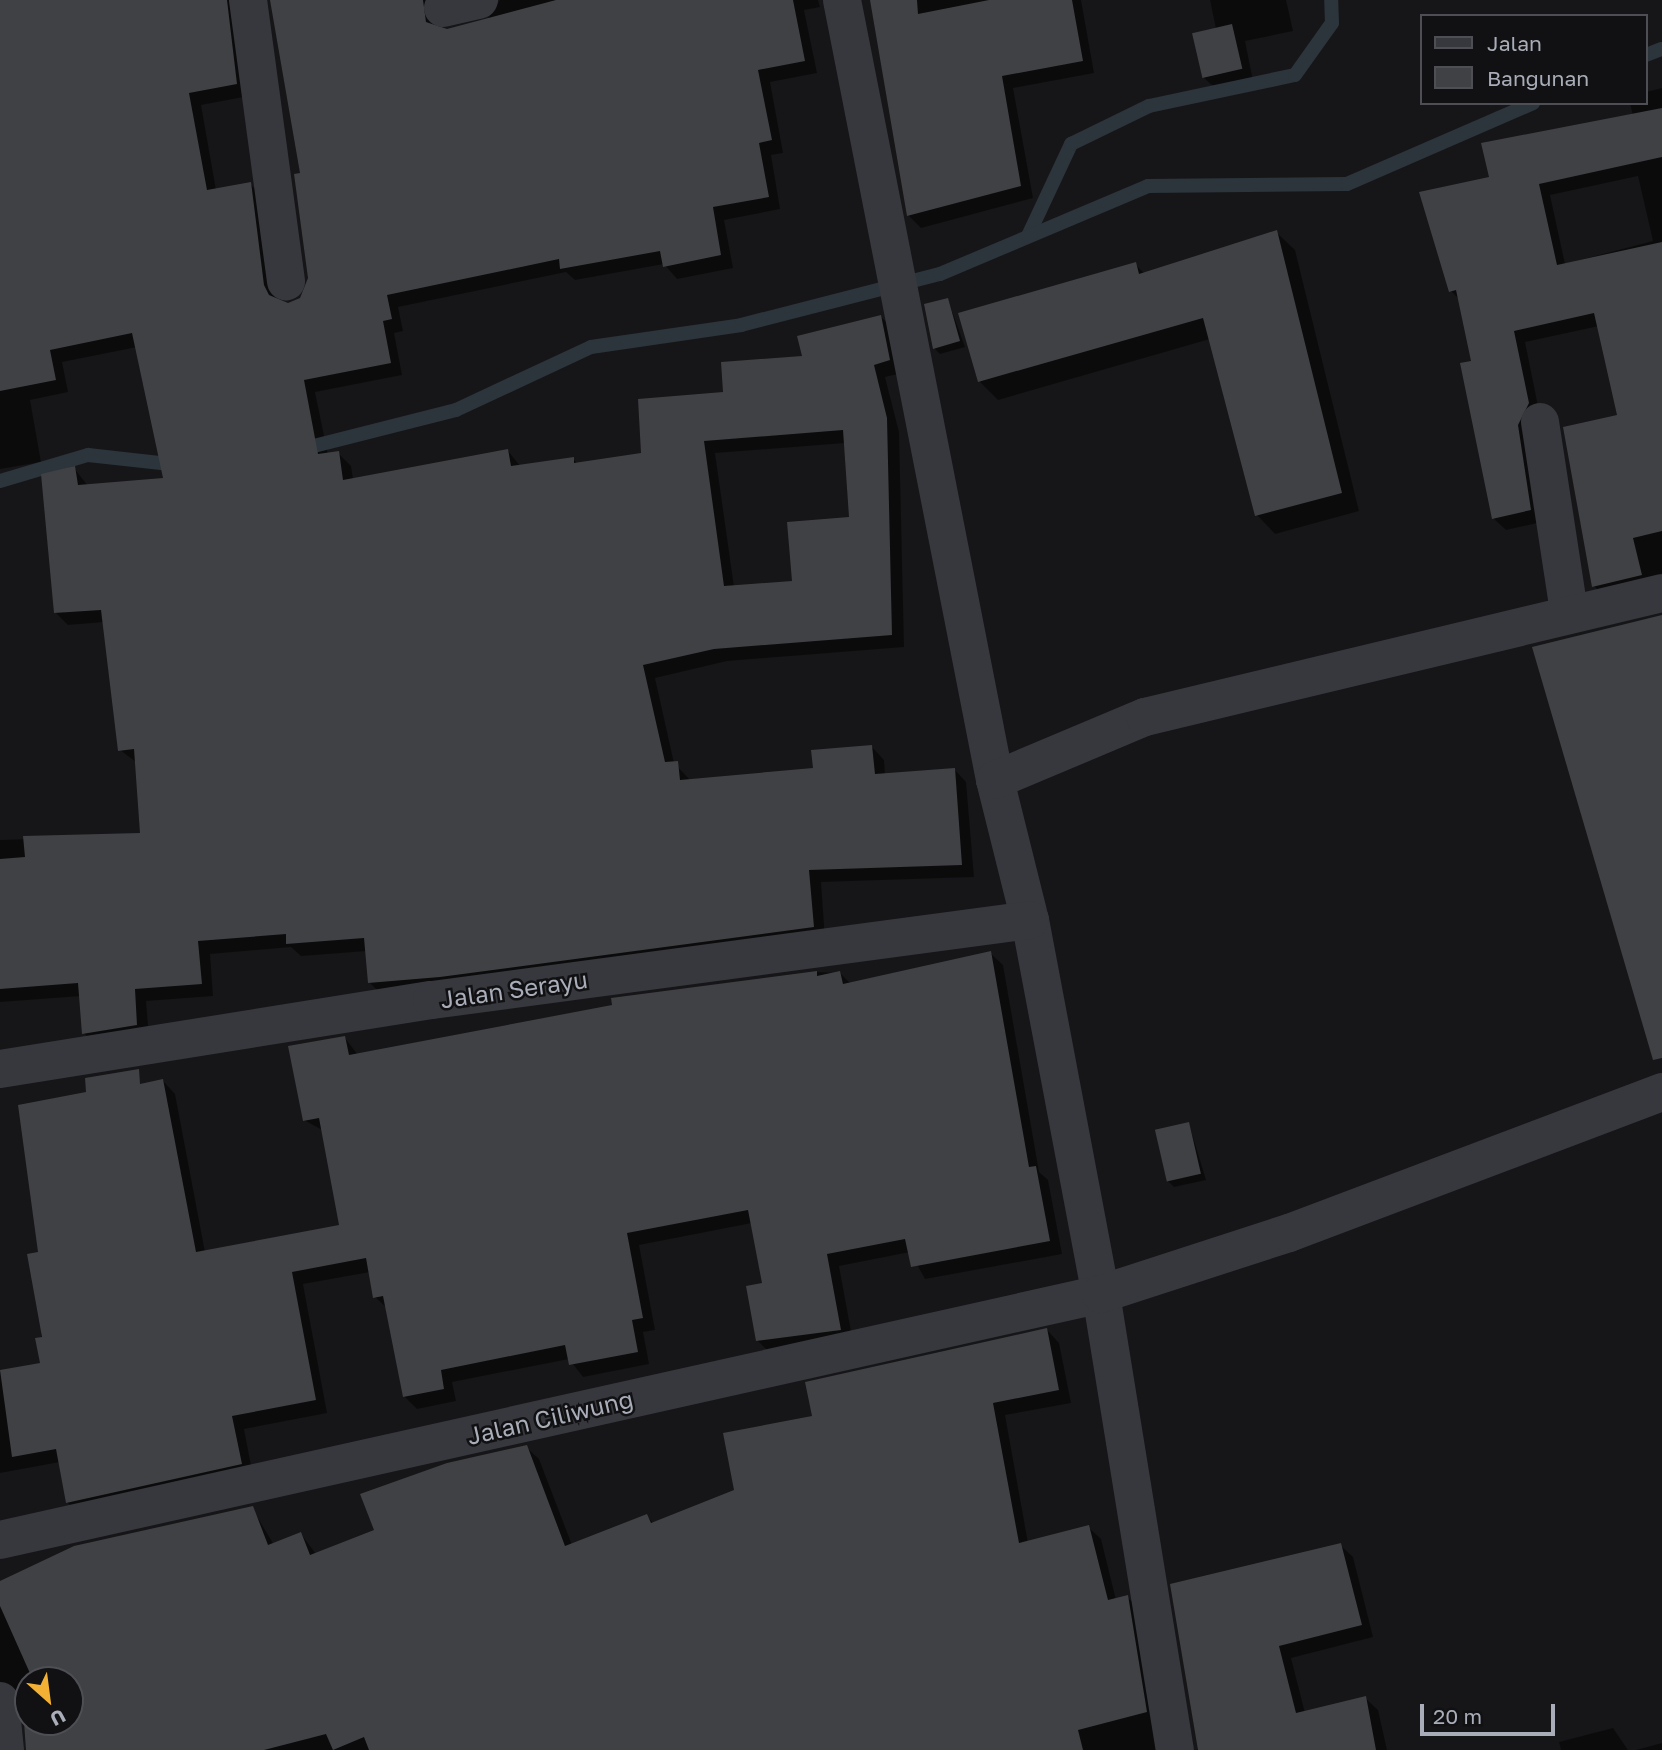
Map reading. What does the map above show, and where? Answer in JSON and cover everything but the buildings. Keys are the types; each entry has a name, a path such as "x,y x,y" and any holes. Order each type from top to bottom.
{"street":[{"path":"248,0 286,281"},
{"path":"842,0 908,354 995,780 1030,920 1101,1294 1175,1750"},
{"path":"1540,422 1569,612"},
{"path":"995,780 1145,718 1569,612 1662,593"},
{"name":"Jalan Serayu","path":"0,1069 432,1000 1030,920"},
{"name":"Jalan Ciliwung","path":"0,1540 1101,1294 1289,1233 1662,1092"},
{"path":"0,1701 5,1750"}],"waterway":[{"path":"1028,236 1071,144 1149,106 1295,75 1332,23 1331,0"},
{"path":"1648,54 1662,49"},
{"path":"298,450 456,410 591,347 741,325 940,274 1148,186 1347,184 1528,105"},
{"path":"0,481 88,455 179,465"}]}
